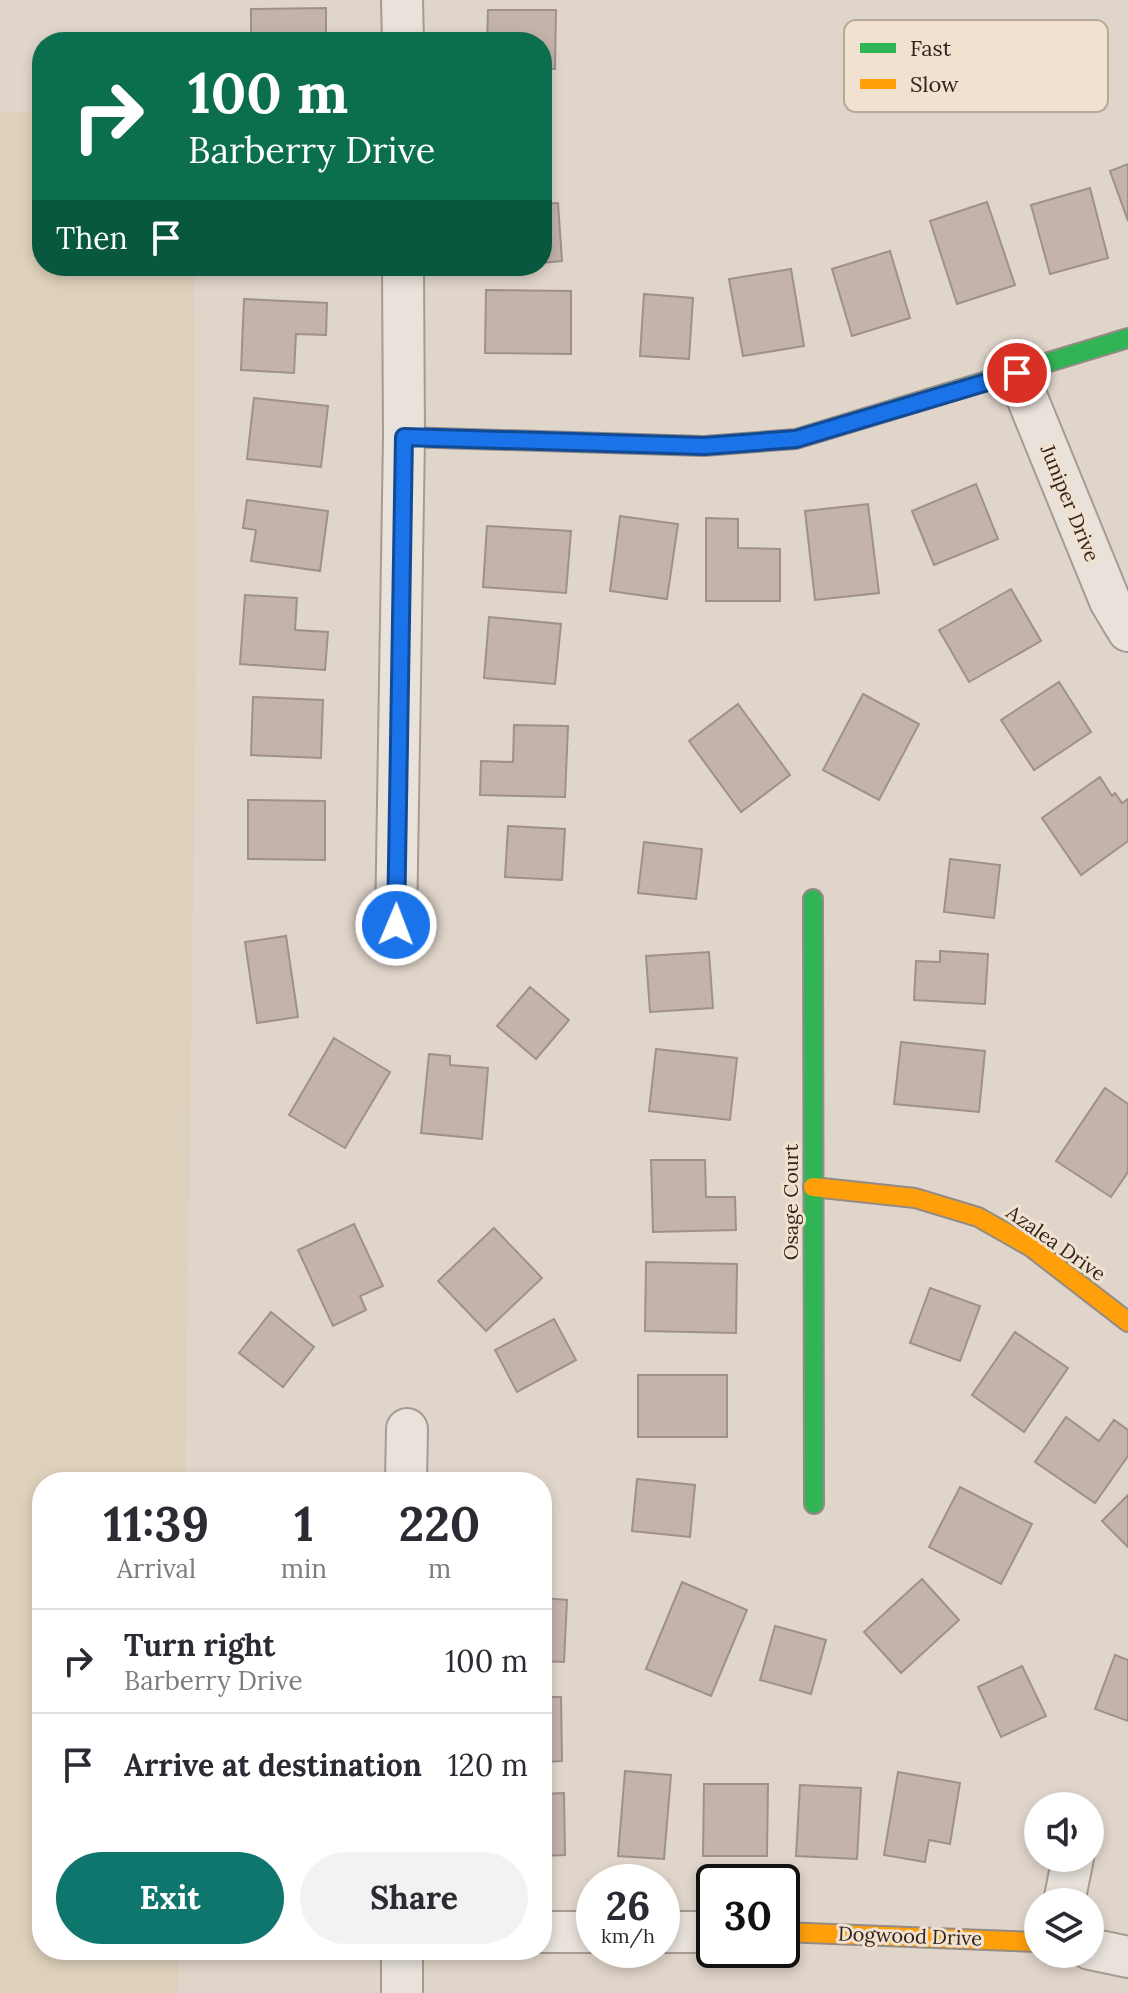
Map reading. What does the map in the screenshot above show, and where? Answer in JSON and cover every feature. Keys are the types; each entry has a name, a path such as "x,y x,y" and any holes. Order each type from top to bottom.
{"street":[{"path":"402,0 403,32"},
{"path":"396,925 404,437 403,276"},
{"path":"404,437 704,446 796,439 1128,338"},
{"name":"Juniper Drive","path":"1017,373 1110,601 1128,631"},
{"name":"Osage Court","path":"813,899 814,1504"},
{"name":"Azalea Drive","path":"813,1187 915,1198 978,1217 1031,1247 1128,1322"},
{"path":"406,1472 407,1429"},
{"path":"552,1932 576,1932"},
{"name":"Dogwood Drive","path":"800,1933 1024,1941"},
{"path":"1104,1952 1128,1957"},
{"path":"402,1960 402,1993"}],"shaded area":[{"path":"0,112 32,112 32,276 194,276 196,686 185,1472 32,1472 32,1960 179,1960 178,1993 0,1993"}],"building":[{"path":"326,8 326,32 251,32 251,9"},
{"path":"488,10 556,10 555,69 552,69 552,32 487,32"},
{"path":"1128,164 1128,221 1110,171"},
{"path":"1090,188 1108,258 1050,274 1031,205"},
{"path":"987,202 1015,285 957,304 930,221"},
{"path":"552,203 558,203 562,261 552,262"},
{"path":"890,251 910,318 852,336 832,269"},
{"path":"791,269 804,346 743,356 729,279"},
{"path":"486,290 571,291 571,354 485,353"},
{"path":"644,294 693,298 689,359 640,356"},
{"path":"244,299 327,303 326,335 296,334 294,373 241,370"},
{"path":"254,398 328,406 321,467 247,459"},
{"path":"976,484 998,539 934,565 912,511"},
{"path":"247,500 328,511 320,571 251,561 256,530 243,528"},
{"path":"868,504 879,593 815,600 805,511"},
{"path":"620,516 678,524 667,599 610,591"},
{"path":"706,518 738,519 738,548 780,549 780,601 706,601"},
{"path":"487,526 571,531 566,593 483,587"},
{"path":"1011,589 1041,641 969,682 939,630"},
{"path":"245,595 297,598 295,630 328,632 325,670 240,664"},
{"path":"489,617 561,624 555,684 484,678"},
{"path":"1059,682 1091,732 1034,770 1001,720"},
{"path":"863,694 919,724 879,800 823,770"},
{"path":"253,697 323,700 321,758 251,755"},
{"path":"738,704 790,775 741,812 689,741"},
{"path":"514,725 568,726 565,797 480,795 481,761 513,762"},
{"path":"1100,777 1112,796 1115,793 1122,803 1128,799 1128,841 1081,875 1042,818"},
{"path":"248,800 325,801 325,860 248,859"},
{"path":"508,826 565,829 562,880 505,877"},
{"path":"644,842 702,849 696,899 638,893"},
{"path":"950,859 1000,865 994,918 944,912"},
{"path":"286,936 298,1017 257,1023 245,942"},
{"path":"940,951 988,954 985,1004 914,1000 916,961 940,962"},
{"path":"709,952 713,1008 650,1012 646,956"},
{"path":"530,987 569,1020 536,1059 497,1026"},
{"path":"334,1038 390,1072 345,1148 289,1115"},
{"path":"901,1042 985,1051 979,1112 894,1104"},
{"path":"656,1049 737,1058 730,1120 649,1111"},
{"path":"429,1054 450,1056 450,1065 488,1068 482,1139 421,1133"},
{"path":"1105,1088 1128,1104 1128,1172 1111,1197 1056,1161"},
{"path":"651,1160 705,1160 706,1197 735,1197 736,1230 653,1232"},
{"path":"354,1224 383,1286 360,1296 366,1310 333,1326 298,1250"},
{"path":"494,1228 542,1278 486,1331 438,1281"},
{"path":"646,1262 737,1264 736,1333 645,1331"},
{"path":"930,1288 980,1306 960,1361 910,1343"},
{"path":"271,1312 314,1347 283,1387 239,1353"},
{"path":"554,1319 576,1360 517,1392 495,1350"},
{"path":"1015,1332 1068,1368 1024,1432 972,1395"},
{"path":"638,1375 727,1375 727,1437 638,1437"},
{"path":"1066,1417 1099,1441 1114,1420 1128,1430 1128,1456 1095,1503 1035,1462"},
{"path":"637,1479 695,1485 690,1537 632,1531"},
{"path":"960,1487 1032,1524 1001,1584 929,1547"},
{"path":"1128,1495 1128,1547 1102,1521"},
{"path":"922,1579 959,1620 901,1673 864,1632"},
{"path":"682,1582 747,1610 711,1696 646,1669"},
{"path":"552,1599 567,1600 564,1662 552,1661"},
{"path":"775,1626 826,1640 811,1694 760,1680"},
{"path":"1115,1655 1128,1660 1128,1721 1095,1709"},
{"path":"1022,1666 1046,1716 1001,1737 978,1687"},
{"path":"552,1697 561,1697 562,1761 552,1762"},
{"path":"625,1771 671,1775 664,1859 618,1856"},
{"path":"898,1772 960,1783 950,1844 929,1840 925,1862 884,1855"},
{"path":"704,1784 768,1784 767,1856 703,1856"},
{"path":"800,1785 861,1788 857,1859 796,1856"},
{"path":"564,1793 565,1855 552,1856 552,1794"}],"traffic: fast":[{"path":"404,437 704,446 796,439 1128,338"},
{"path":"813,899 814,1504"}],"traffic: slow":[{"path":"813,1187 915,1198 978,1217 1031,1247 1128,1322"},
{"path":"800,1933 1024,1941"}],"route":[{"path":"396,925 404,437 704,446 796,439 1017,373"}]}
